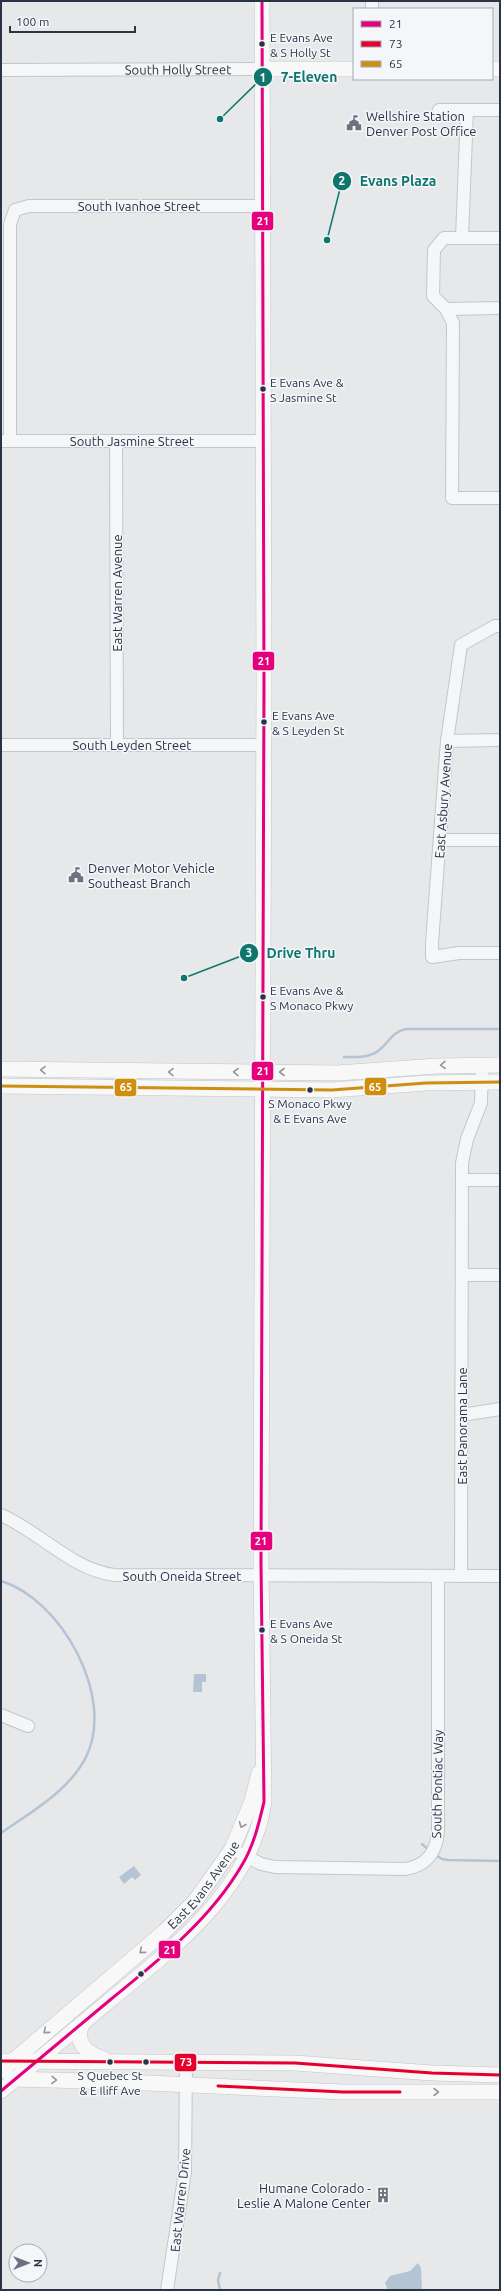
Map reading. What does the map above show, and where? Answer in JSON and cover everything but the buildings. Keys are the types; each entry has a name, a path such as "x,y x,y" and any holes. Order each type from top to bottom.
{"main road":[{"name":"East Evans Avenue","path":"1,2091 8,2079 38,2061 167,1953 200,1922 227,1888 246,1857 263,1809 265,1788 263,1759 261,1576 264,745 262,1"},
{"name":"South Holly Street","path":"262,69 353,69"},
{"path":"1,1069 357,1072 424,1066 500,1065"},
{"path":"1,1086 342,1090 421,1084 500,1082"},
{"name":"East Evans Avenue","path":"1,2071 7,2061 175,1922 205,1888 232,1849 252,1801 263,1759"},
{"path":"82,2024 79,2036 86,2051 98,2057 126,2062"},
{"path":"7,2061 255,2062 347,2066 469,2075 500,2075"},
{"path":"347,2066 365,2074 373,2081 379,2092"},
{"path":"379,2092 384,2086 394,2083 446,2079 469,2075"},
{"path":"8,2079 185,2084 379,2092 500,2092"}],"street":[{"name":"South Holly Street","path":"1,70 262,69"},
{"path":"439,110 500,110"},
{"path":"462,238 467,110"},
{"name":"South Ivanhoe Street","path":"6,441 10,224 15,210 29,206 263,206"},
{"path":"500,238 444,238 434,250 433,296 446,309 452,323 452,498 500,498"},
{"path":"446,309 500,308"},
{"name":"South Jasmine Street","path":"6,441 264,441"},
{"name":"East Warren Avenue","path":"116,441 117,745"},
{"name":"East Asbury Avenue","path":"500,626 495,626 461,645 447,741 432,957 459,953 500,953"},
{"path":"447,741 500,740"},
{"name":"South Leyden Street","path":"1,745 264,745"},
{"path":"440,840 500,840"},
{"path":"482,1065 479,1111 464,1149 462,1180 462,1275 500,1275"},
{"path":"462,1180 500,1180"},
{"name":"East Panorama Lane","path":"461,1576 462,1275"},
{"path":"462,1415 500,1409"},
{"name":"South Oneida Street","path":"1,1515 35,1533 82,1565 106,1574 261,1576 500,1576"},
{"name":"South Pontiac Way","path":"232,1849 264,1865 283,1868 401,1869 419,1866 432,1853 438,1831 438,1576"},
{"path":"1,1715 28,1726"},
{"name":"East Warren Drive","path":"167,2290 185,2179 186,2062"}],"water":[{"path":"194,1674 206,1674 206,1682 202,1682 202,1692 193,1692"},
{"path":"134,1866 141,1875 135,1880 132,1877 124,1884 119,1877"},
{"path":"418,2263 421,2268 422,2290 388,2290 385,2283 390,2276 410,2271"}],"waterway":[{"path":"344,1057 362,1057 370,1055 382,1048 393,1035 406,1029 500,1029"},
{"path":"1,1581 23,1591 44,1608 62,1629 77,1653 88,1680 94,1707 93,1733 86,1757 79,1769 70,1780 48,1800 1,1833"},
{"path":"422,1844 429,1850"},
{"path":"434,1854 442,1859 448,1860 500,1861"},
{"path":"220,2273 218,2280 220,2290"}],"transit line":[{"name":"21","path":"1,2091 147,1970 182,1938 215,1904 242,1865 250,1850 256,1834 264,1802 261,1563 264,681 262,1"},
{"name":"65","path":"1,1086 332,1090 426,1083 500,1082"},
{"name":"73","path":"1,2061 295,2063 432,2073 500,2075"},
{"name":"73","path":"218,2086 343,2092 400,2092"}],"place":[{"name":"E Evans Ave & S Holly St","path":"262,44"},
{"name":"7-Eleven","path":"220,119"},
{"name":"Wellshire Station Denver Post Office","path":"354,123"},
{"name":"Evans Plaza","path":"327,240"},
{"name":"E Evans Ave & S Jasmine St","path":"263,389"},
{"name":"E Evans Ave & S Leyden St","path":"264,722"},
{"name":"Denver Motor Vehicle Southeast Branch","path":"76,875"},
{"name":"Drive Thru","path":"184,978"},
{"name":"E Evans Ave & S Monaco Pkwy","path":"263,997"},
{"name":"S Monaco Pkwy & E Evans Ave","path":"310,1090"},
{"name":"E Evans Ave & S Oneida St","path":"262,1630"},
{"name":"S Quebec St & E Iliff Ave","path":"110,2062"},
{"name":"Humane Colorado - Leslie A Malone Center","path":"383,2195"}]}
